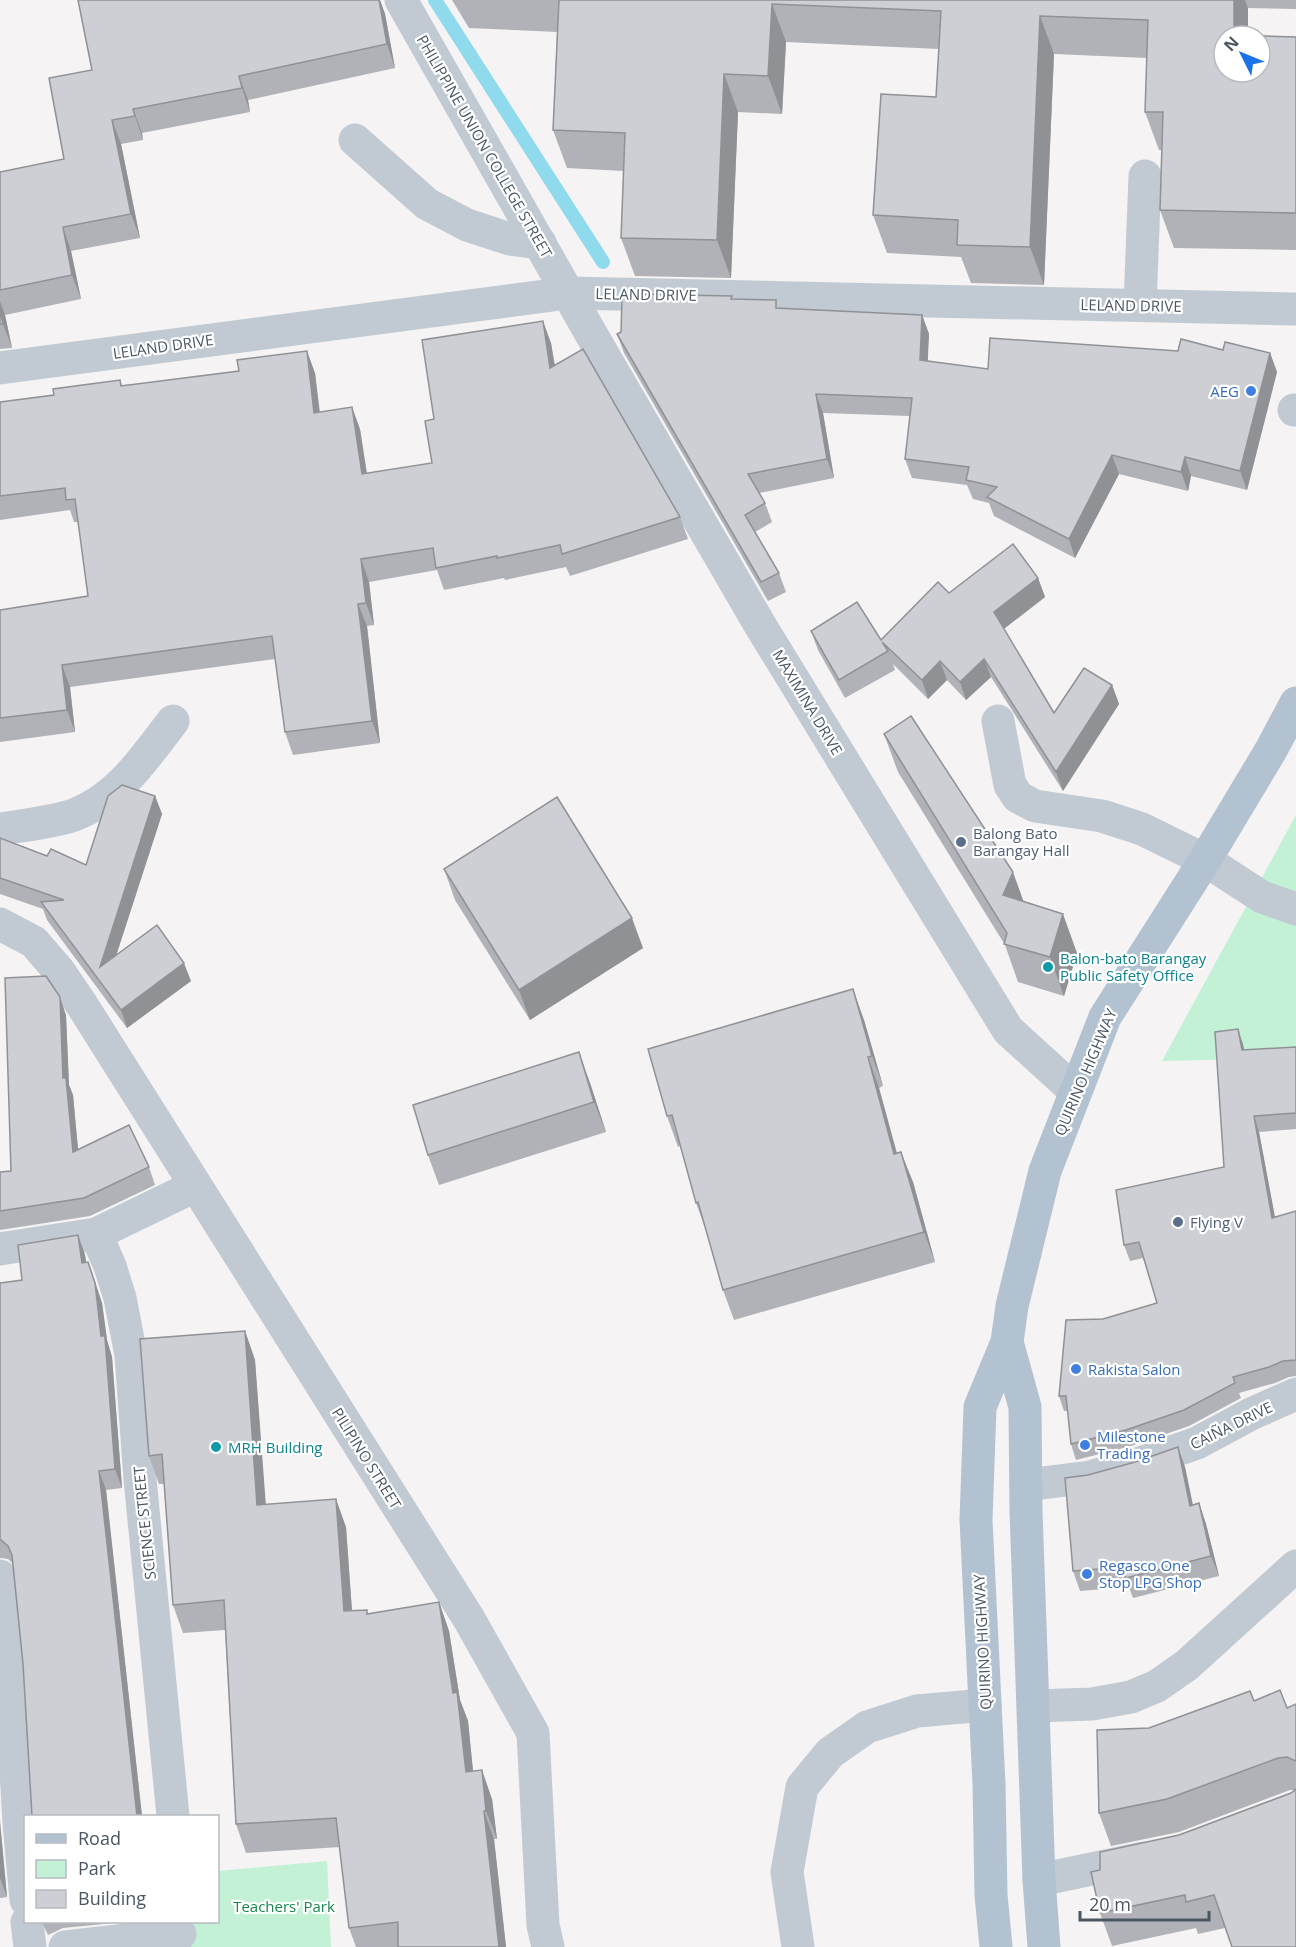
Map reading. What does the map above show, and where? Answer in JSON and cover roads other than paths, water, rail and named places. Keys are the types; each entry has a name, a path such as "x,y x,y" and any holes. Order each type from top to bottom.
{"main road":[{"name":"QUIRINO HIGHWAY","path":"996,1947 991,1895 989,1784 976,1520 980,1407 1007,1342 1012,1306 1045,1171 1105,1017 1271,750 1296,703"},
{"name":"QUIRINO HIGHWAY","path":"1007,1342 1025,1407 1039,1880 1044,1947"}],"street":[{"name":"PHILIPPINE UNION COLLEGE STREET","path":"401,0 568,293"},
{"path":"356,140 427,204 477,228 510,239 540,243"},
{"path":"1140,305 1144,176"},
{"name":"LELAND DRIVE","path":"0,368 568,293 1296,309"},
{"name":"MAXIMINA DRIVE","path":"568,293 760,625 1008,1030 1075,1091"},
{"path":"0,831 73,815 101,802 129,777 174,721"},
{"path":"998,721 1010,785 1018,797 1035,806 1102,816 1142,829 1204,860 1254,893 1296,909"},
{"name":"PILIPINO STREET","path":"0,924 34,942 59,971 82,1005 469,1618 533,1734 543,1925 548,1947"},
{"path":"0,1249 96,1234 195,1186"},
{"name":"SCIENCE STREET","path":"96,1234 110,1266 120,1298 130,1355 173,1815"},
{"name":"CAIÑA DRIVE","path":"1026,1485 1090,1477 1137,1464 1197,1443 1251,1414 1296,1394"},
{"path":"1034,1706 1092,1704 1131,1697 1157,1686 1187,1665 1296,1566"},
{"path":"0,1576 11,1685 24,1878"},
{"path":"798,1947 787,1872 802,1787 830,1753 867,1727 917,1711 985,1705"},
{"path":"1039,1880 1173,1852"},
{"path":"27,1923 30,1947"},
{"path":"65,1947 180,1934"}],"waterway":[{"path":"435,0 603,262"}],"place":[{"name":"AEG","path":"1251,391"},
{"name":"Balong Bato Barangay Hall","path":"961,842"},
{"name":"Balon-bato Barangay Public Safety Office","path":"1048,967"},
{"name":"Flying V","path":"1178,1222"},
{"name":"Rakista Salon","path":"1076,1369"},
{"name":"Milestone Trading","path":"1085,1445"},
{"name":"MRH Building","path":"216,1447"},
{"name":"Regasco One Stop LPG Shop","path":"1087,1574"}],"park label":[{"name":"Teachers' Park","path":"284,1906"}]}
